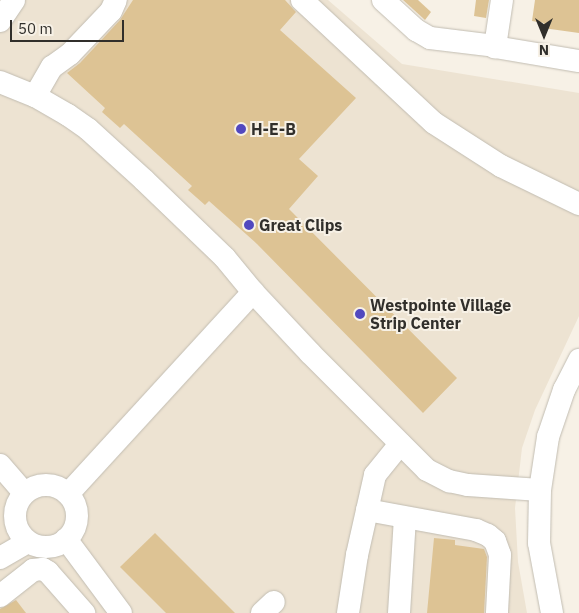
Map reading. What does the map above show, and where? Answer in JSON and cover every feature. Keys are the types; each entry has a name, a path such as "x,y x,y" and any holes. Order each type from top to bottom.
{"street":[{"path":"0,21 14,0"},
{"path":"35,96 52,67 70,54 111,11 116,0"},
{"path":"302,0 434,123 501,166 579,204"},
{"path":"383,0 416,30 430,38 495,46 579,61"},
{"path":"495,46 502,0"},
{"path":"0,82 35,96 88,129 225,258 253,292 427,470 449,481 478,487 540,490"},
{"path":"68,494 253,292"},
{"path":"552,613 540,551 540,490 548,437 564,390 579,360"},
{"path":"348,613 375,475 400,444"},
{"path":"0,465 24,493"},
{"path":"0,558 15,537 15,510 24,493 32,487 52,485 68,494 74,503 77,513 76,523 66,539 48,547 15,537"},
{"path":"367,510 476,530 495,541 500,554 497,613"},
{"path":"398,613 405,518"},
{"path":"66,539 121,613"},
{"path":"0,596 33,570 43,569 84,613"}],"shaded area":[{"path":"0,0 328,0 402,64 579,93 579,316 535,410 522,448 515,508 518,562 527,613 0,613"}],"building":[{"name":"H-E-B","path":"133,0 285,0 296,12 280,30 356,98 299,159 318,176 289,209 457,378 423,413 257,244 209,201 205,205 188,190 192,186 124,124 120,128 102,112 105,108 67,73 80,63 120,20"},
{"path":"403,0 418,0 431,12 425,20"},
{"path":"476,0 489,0 486,18 474,16"},
{"path":"535,0 579,0 579,33 543,28 544,23 532,21"},
{"path":"155,533 235,613 166,613 120,567"},
{"path":"434,538 455,540 455,545 484,549 487,557 484,613 427,613"},
{"path":"16,600 26,613 0,613 0,609"}],"place":[{"name":"H-E-B","path":"241,129"},
{"name":"Great Clips","path":"249,225"},
{"name":"Westpointe Village Strip Center","path":"360,314"}]}
